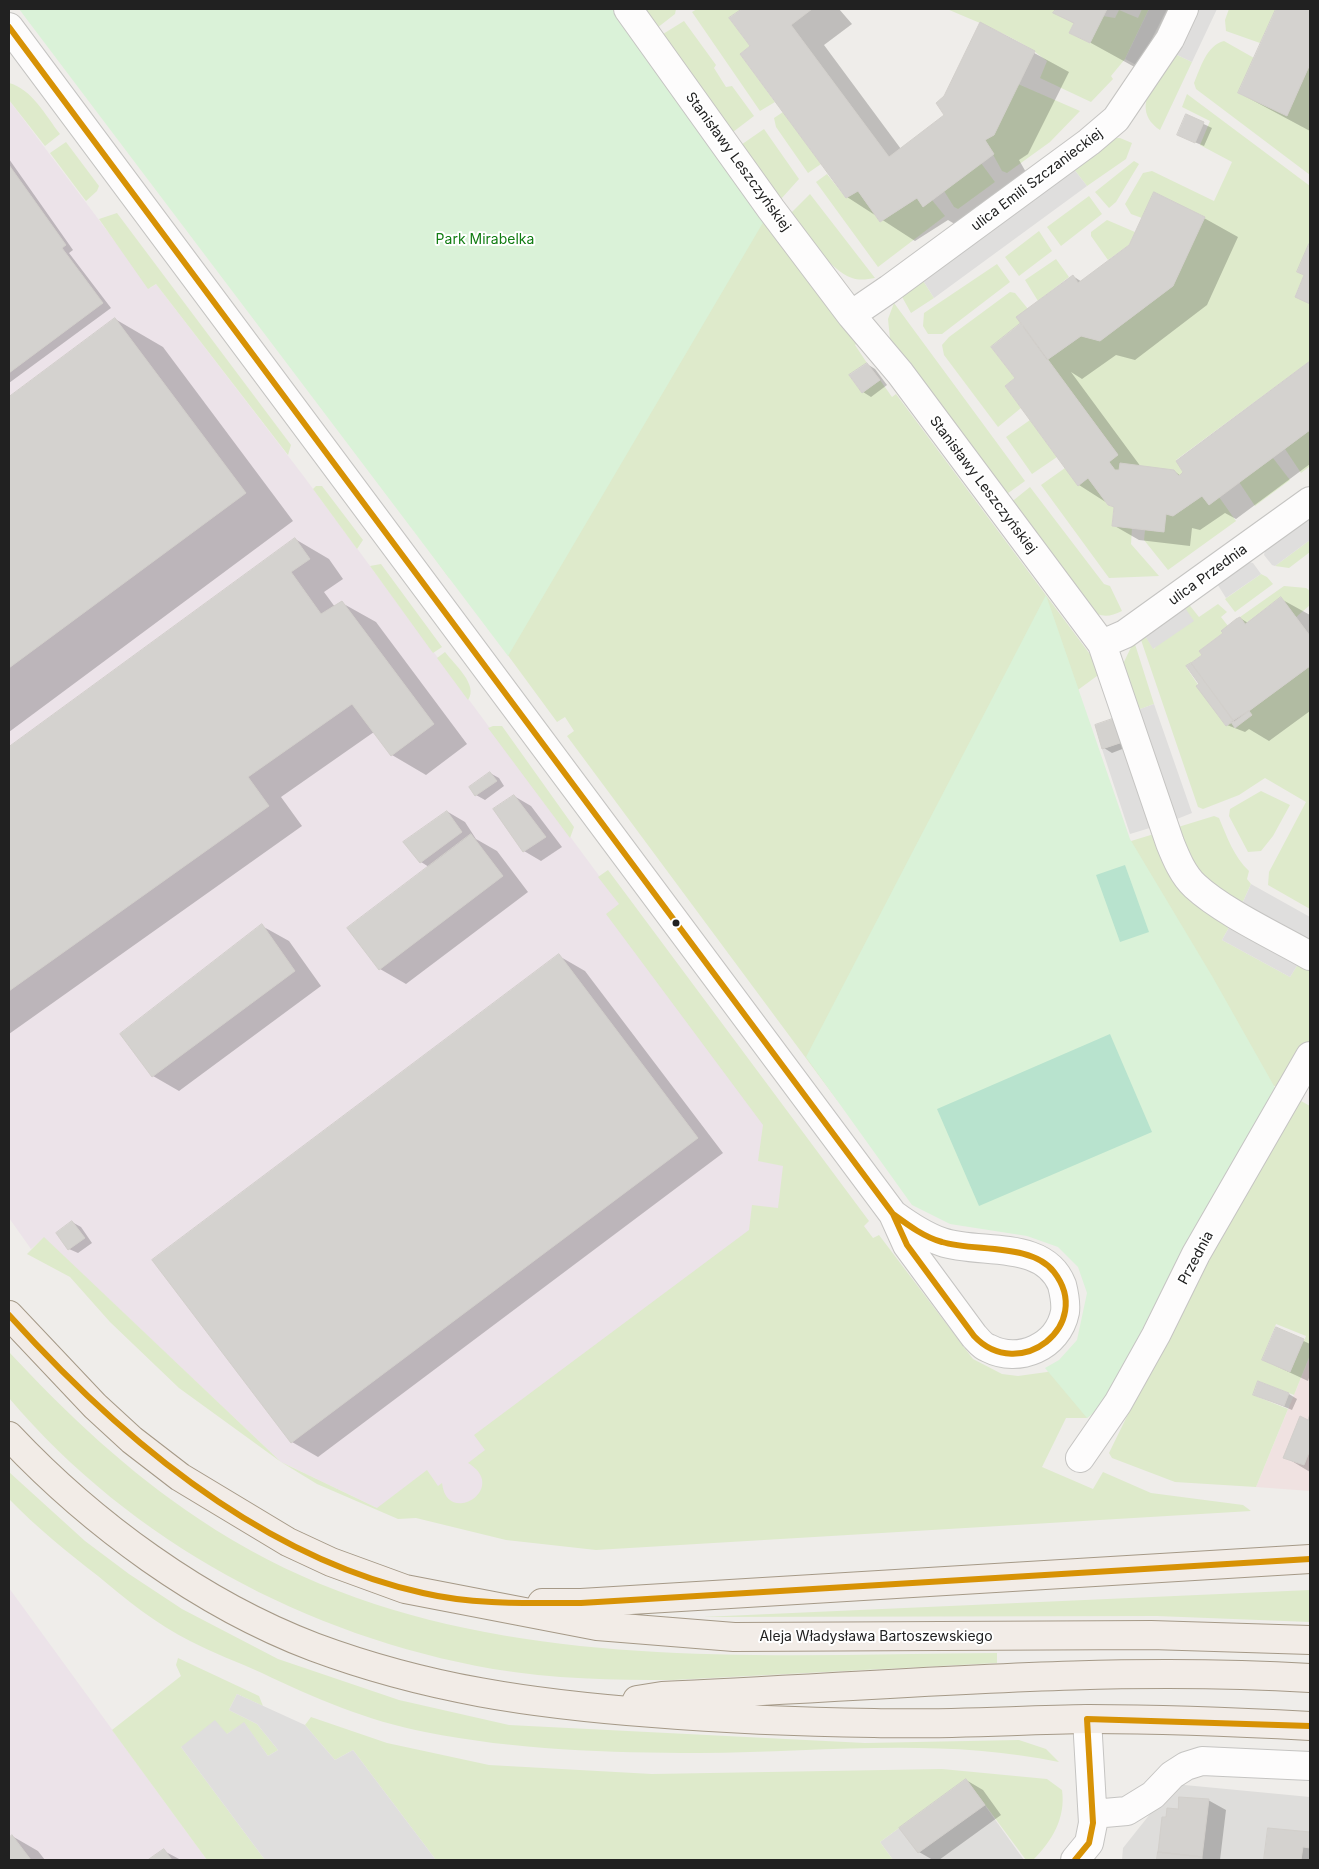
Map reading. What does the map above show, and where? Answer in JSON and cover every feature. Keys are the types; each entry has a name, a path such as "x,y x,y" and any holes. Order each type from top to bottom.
{"main road":[{"name":"Aleja Władysława Bartoszewskiego","path":"9,1315 95,1406 132,1440 180,1476 239,1514 331,1562 405,1589 597,1626 734,1637 1151,1635 1310,1640"},
{"path":"9,1436 72,1497 120,1536 198,1588 262,1623 311,1646 423,1682 489,1696 589,1708 732,1719 876,1723 1087,1719 1310,1726"},
{"name":"Aleja Władysława Bartoszewskiego","path":"446,1597 533,1603 581,1603 1310,1559"},
{"path":"589,1708 662,1696 824,1689 993,1678 1157,1674 1310,1678"}],"street":[{"name":"Stanisławy Leszczyńskiej","path":"628,9 771,209 851,315 900,373 1102,644 1170,843 1181,868 1195,886 1218,902 1310,956"},
{"name":"ulica Emili Szczanieckiej","path":"851,315 1089,142 1116,119 1170,39 1184,9"},
{"path":"13,41 892,1214 907,1245 974,1336 986,1348 1004,1354 1027,1354 1046,1344 1058,1329 1065,1311 1064,1292 1058,1277 1046,1263 1024,1254 943,1243 915,1230 892,1214"},
{"name":"ulica Przednia","path":"1102,644 1126,634 1310,501"},
{"name":"Przednia","path":"1080,1458 1118,1403 1156,1335 1196,1254 1310,1056"},
{"path":"1085,1856 1092,1836 1093,1814 1087,1719"},
{"path":"1093,1814 1127,1811 1153,1795 1172,1775 1186,1766 1202,1761 1310,1766"}],"shaded area":[{"path":"1149,9 1167,9 1138,66 1125,59"},
{"path":"1195,9 1217,9 1192,62 1173,53"},
{"path":"9,100 150,288 156,284 302,474 827,1184 505,1505 377,1508 281,1462 44,1238 31,1249 9,1218"},
{"path":"1073,168 1087,186 934,298 922,279 1004,222"},
{"path":"1308,516 1310,521 1310,540 1275,566 1272,565 1264,555 1266,545"},
{"path":"1245,561 1253,563 1261,574 1226,598 1216,582"},
{"path":"1183,605 1194,621 1153,649 1144,634"},
{"path":"1154,704 1192,813 1172,821 1135,711"},
{"path":"1123,742 1153,827 1130,834 1102,749"},
{"path":"1251,884 1310,917 1310,940 1242,904"},
{"path":"1232,922 1300,961 1290,977 1222,940"},
{"path":"1310,1356 1310,1491 1256,1487"},
{"path":"9,1588 68,1669 207,1860 9,1860"},
{"path":"237,1694 305,1725 335,1760 353,1750 436,1860 265,1860 181,1747 215,1720 227,1734 244,1722 268,1756 278,1750 257,1724 229,1710"},
{"path":"966,1779 1024,1860 893,1860 880,1842"},
{"path":"1174,1784 1310,1797 1310,1860 1122,1860 1123,1848"}],"green space":[{"name":"Park Mirabelka","path":"19,9 612,9 771,209 508,656"},
{"path":"612,9 859,342 855,345 867,363 849,375 862,393 880,380 892,397 896,394 1095,661 1101,673 1022,731 837,1100 567,736 574,731 565,717 557,722 460,590 457,573 449,578 400,511"},
{"path":"644,9 676,9 675,14 657,28"},
{"path":"697,9 742,9 729,18 750,46 740,54 775,102 760,111 692,12"},
{"path":"947,9 1056,9 1054,13 1074,23 1069,33 1090,43 1103,16 1115,18 1119,10 1138,18 1142,9 1149,9 1125,59 1111,76 1113,79 1091,102 1040,78 1047,61 1036,52 999,32"},
{"path":"1229,9 1276,9 1260,43 1226,31 1225,20"},
{"path":"684,21 716,65 714,68 726,87 732,86 754,116 733,132 663,34"},
{"path":"1224,41 1254,58 1238,93 1287,115 1310,64 1310,175 1196,89 1194,83 1208,52"},
{"path":"1173,53 1192,62 1160,130 1151,121 1146,112 1146,103 1154,83"},
{"path":"9,83 17,86 32,97 60,134 45,146 9,100"},
{"path":"1018,84 1080,111 1050,142 1007,173 1002,171 985,140 994,135"},
{"path":"1187,94 1310,186 1310,245 1297,272 1304,275 1295,296 1310,304 1310,361 1176,460 1183,472 1179,476 1120,464 1119,470 1115,470 1109,462 1118,454 1047,360 1081,336 1100,341 1173,286 1204,217 1155,193 1142,218 1131,214 1125,204 1143,173 1152,171 1214,201 1232,162 1200,145 1210,121 1182,107"},
{"path":"783,112 821,164 808,173 776,127 774,118"},
{"path":"764,129 799,179 781,199 775,198 738,147"},
{"path":"1114,138 1120,138 1132,143 1126,159 1087,186 1073,168"},
{"path":"66,142 99,186 97,191 86,201 50,153"},
{"path":"1134,161 1139,164 1116,202 1109,208 1095,192"},
{"path":"981,163 995,182 958,209 954,207 944,191"},
{"path":"827,174 846,198 858,191 880,222 917,198 923,207 932,200 945,216 878,267 816,182"},
{"path":"810,194 875,278 864,280 843,274 826,259 790,214"},
{"path":"1089,196 1102,214 1061,246 1047,227"},
{"path":"117,213 291,445 288,455 156,284 148,289 99,219"},
{"path":"1107,220 1135,232 1129,245 1108,260 1091,236 1091,232"},
{"path":"1039,231 1052,251 1019,276 1005,257"},
{"path":"1056,259 1069,277 1038,301 1025,280"},
{"path":"997,264 1010,282 942,334 928,334 923,326 924,313"},
{"path":"922,279 934,298 911,313 901,295"},
{"path":"1010,292 1015,293 1028,309 1021,323 991,347 1015,378 1005,386 1021,408 998,427 944,355 942,345 949,337"},
{"path":"894,303 1025,481 1004,496 890,339 888,319"},
{"path":"1030,420 1057,457 1032,474 1006,437"},
{"path":"1310,430 1310,466 1301,473 1285,449"},
{"path":"1273,458 1290,480 1255,506 1239,482"},
{"path":"1065,468 1078,485 1088,478 1108,505 1114,507 1112,526 1132,528 1131,544 1159,576 1109,578 1041,485"},
{"path":"316,486 322,486 363,540 357,549 313,489"},
{"path":"1030,487 1104,584 1110,586 1122,611 1104,616 1088,609 1009,504"},
{"path":"1202,496 1209,505 1219,497 1236,521 1168,570 1144,540 1145,530 1163,532 1166,514 1173,516"},
{"path":"1310,540 1310,552 1289,568 1275,566"},
{"path":"381,564 442,647 433,653 370,566"},
{"path":"1261,574 1267,577 1273,584 1235,612 1225,599"},
{"path":"1284,586 1306,588 1310,591 1310,605 1295,618 1281,597 1245,624 1240,617"},
{"path":"1046,595 1130,839 1212,976 1278,1093 1107,1402 1087,1418 1045,1368 1059,1360 1077,1340 1087,1293 1078,1267 1058,1247 1027,1236 950,1224 912,1205 806,1057"},
{"path":"1187,602 1199,617 1218,604 1227,612 1221,617 1228,626 1223,633 1199,651 1202,655 1186,667 1226,726 1231,722 1235,727 1252,715 1249,711 1310,666 1310,909 1268,885 1269,872 1306,802 1265,778 1239,795 1203,809 1198,807 1140,637 1144,634 1154,649"},
{"path":"1134,641 1154,704 1135,711 1123,664"},
{"path":"445,652 468,681 471,694 468,700 437,658"},
{"path":"502,726 574,827 570,838 488,728"},
{"path":"1261,791 1290,805 1273,836 1261,851 1248,852 1229,816 1230,809"},
{"path":"1214,816 1219,818 1235,853 1249,871 1247,879 1251,884 1242,904 1199,875 1175,828"},
{"path":"1154,834 1232,922 1222,940 1290,977 1300,961 1310,967 1310,1039 1282,1088 1174,1061 1069,860"},
{"path":"1125,865 1149,932 1120,942 1096,875"},
{"path":"608,870 869,1221 864,1226 873,1238 879,1235 973,1359 1002,1374 1018,1376 1047,1372 1062,1363 1091,1320 1070,1038 1107,1402 1087,1418 1066,1418 1042,1467 1093,1489 1103,1472 1151,1493 1243,1505 1251,1511 596,1550 506,1540 416,1518 398,1519 317,1484 281,1462 377,1508 427,1470 438,1486 442,1483 446,1496 454,1502 463,1503 473,1499 480,1492 482,1483 479,1473 468,1463 485,1450 474,1435 749,1230 752,1205 778,1208 783,1166 758,1161 763,1125 606,914 619,904 598,877"},
{"path":"1110,1034 1152,1132 979,1206 937,1109"},
{"path":"1301,1101 1310,1106 1310,1355 1294,1395 1258,1381 1253,1395 1288,1409 1256,1487 1175,1482 1112,1458 1109,1453 1186,1296 1291,1113","holes":["1276,1324 1306,1336 1290,1372 1262,1360"]},
{"path":"44,1237 281,1462 179,1388 110,1322 70,1277 27,1254"},
{"path":"9,1352 53,1398 99,1441 148,1482 199,1519 290,1570 385,1607 484,1632 585,1646 688,1653 791,1655 997,1653 997,1663 673,1680 583,1678 493,1669 424,1654 356,1633 291,1607 227,1575 167,1539 110,1497 57,1450 9,1398"},
{"path":"9,1472 85,1541 129,1574 182,1609 278,1659 399,1700 509,1725 865,1743 1019,1740 1046,1749 1059,1762 1015,1754 925,1748 700,1753 528,1747 459,1738 383,1722 321,1700 208,1650 177,1634 154,1619 131,1603 63,1548 9,1499"},
{"path":"1310,1590 1310,1622 1157,1616 702,1617"},
{"path":"178,1658 259,1696 263,1706 237,1694 229,1710 257,1724 278,1750 268,1756 244,1723 227,1734 181,1747 265,1860 207,1860 112,1730 181,1676 176,1665"},
{"path":"311,1717 387,1743 489,1765 652,1774 942,1769 1047,1779 1062,1790 1062,1810 1052,1837 1033,1860 1026,1860 966,1779 880,1842 893,1860 436,1860 353,1750 335,1760 305,1725"}],"building":[{"path":"742,9 812,9 791,25 889,157 944,115 936,103 944,96 980,22 1035,51 994,135 985,140 994,154 923,207 917,198 880,222 858,191 846,198 740,54 750,46 729,18"},
{"path":"1056,9 1107,9 1090,43 1069,33 1074,23 1053,13"},
{"path":"1276,9 1310,9 1310,64 1287,116 1238,93"},
{"path":"1186,114 1204,122 1195,143 1177,135"},
{"path":"9,165 66,245 62,248 103,303 9,373"},
{"path":"1154,192 1205,217 1173,286 1100,341 1081,336 1047,360 1016,317 1073,275 1078,283 1129,245"},
{"path":"1309,244 1310,304 1295,297 1304,275 1297,272"},
{"path":"115,318 246,493 9,668 9,397"},
{"path":"1021,323 1118,455 1109,462 1115,470 1119,470 1120,463 1174,470 1179,476 1183,472 1176,461 1310,361 1310,430 1209,505 1202,496 1173,516 1166,514 1164,532 1112,526 1114,507 1108,505 1088,478 1078,486 1005,386 1015,378 991,347"},
{"path":"867,363 880,380 862,393 849,375"},
{"path":"295,538 310,559 291,572 321,614 342,601 434,724 391,756 352,704 248,777 269,806 9,991 9,747"},
{"path":"1281,597 1310,636 1310,666 1234,722 1191,663 1202,655 1199,651 1223,633 1221,631 1236,619 1240,617 1245,624"},
{"path":"1191,663 1234,721 1226,726 1196,686 1199,684 1186,666"},
{"path":"1249,711 1252,715 1235,728 1231,722"},
{"path":"1115,718 1123,742 1102,749 1095,725"},
{"path":"490,772 497,781 475,796 469,787"},
{"path":"514,795 546,837 523,852 493,809"},
{"path":"447,811 462,832 420,863 403,842"},
{"path":"471,834 503,876 379,970 347,928"},
{"path":"262,924 295,971 152,1077 120,1034"},
{"path":"559,954 698,1138 291,1443 152,1260"},
{"path":"72,1221 85,1238 68,1250 56,1233"},
{"path":"1276,1327 1304,1339 1290,1372 1262,1360"},
{"path":"1258,1381 1289,1393 1284,1406 1253,1395"},
{"path":"1310,1413 1310,1450 1304,1465 1283,1458 1300,1416 1308,1420"},
{"path":"966,1779 985,1805 918,1853 899,1828"},
{"path":"1179,1797 1209,1799 1202,1857 1158,1852 1162,1817 1166,1817 1167,1808 1178,1809"},
{"path":"1268,1828 1310,1832 1310,1848 1303,1847 1301,1860 1264,1860"},
{"path":"12,1835 31,1860 9,1860 9,1838"},
{"path":"164,1849 172,1860 148,1860"},
{"path":"1158,1852 1202,1857 1202,1860 1157,1860"}],"transit line":[{"path":"9,27 893,1214"},
{"path":"893,1214 935,1240 955,1245 1017,1252 1032,1256 1044,1263 1054,1272 1064,1292 1065,1311 1059,1328 1046,1342 1030,1351 1011,1354 992,1349 974,1336 907,1245 893,1214"},
{"path":"9,1315 51,1360 97,1404 145,1447 195,1486 249,1521 304,1551 363,1576 442,1597 502,1602 581,1603 1310,1559"},
{"path":"1075,1860 1089,1843 1093,1823 1087,1719 1310,1726"}]}
